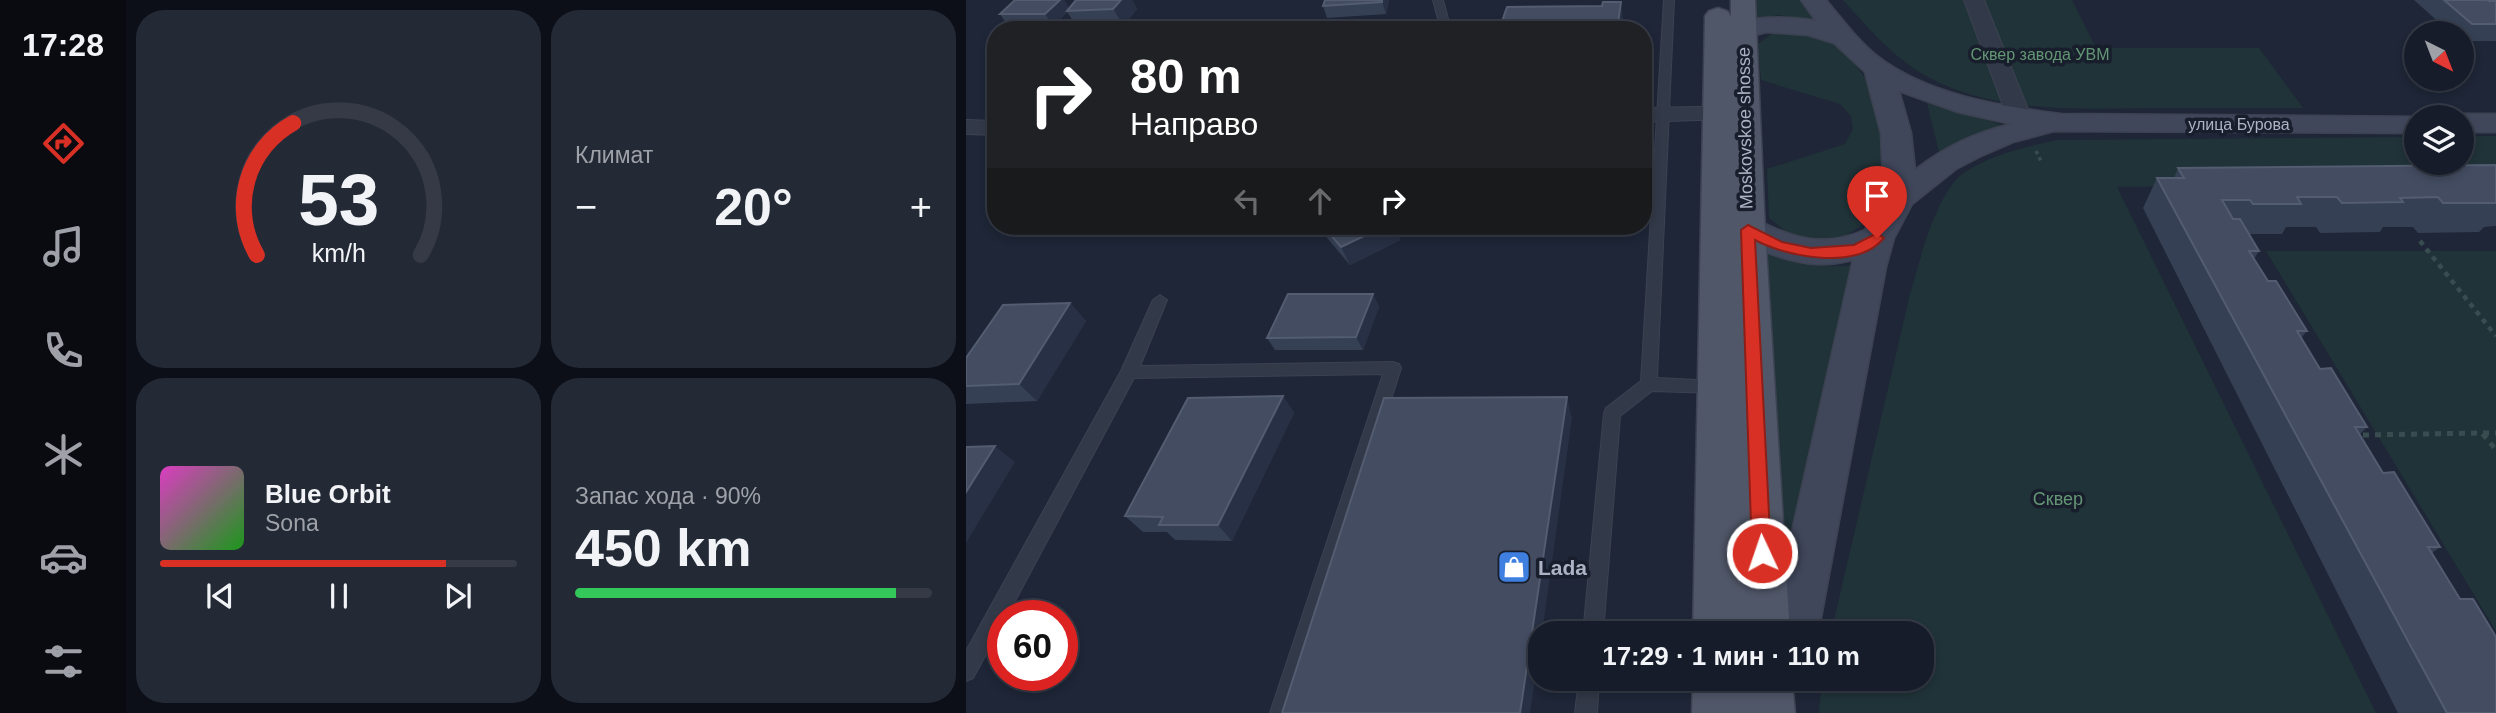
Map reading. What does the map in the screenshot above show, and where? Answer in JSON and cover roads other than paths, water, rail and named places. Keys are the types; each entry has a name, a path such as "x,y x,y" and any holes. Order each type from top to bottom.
{"main road":[{"name":"Moskovskoe shosse","path":"1718,0 1734,22 1730,113 1732,220 1764,621"},
{"path":"1812,0 1844,38 1878,70 1960,103 2020,119 2061,123"},
{"path":"1734,22 1807,25 1844,38"},
{"path":"1878,70 1893,109 1900,145 1899,198"},
{"path":"1796,621 1868,267 1877,238 1899,198 1945,162 2004,135 2061,123"},
{"name":"улица Бурова","path":"2061,123 2404,124"},
{"path":"2474,123 2496,123"},
{"name":"Moskovskoe shosse","path":"1718,621 1716,387 1732,220"},
{"path":"1732,220 1778,246 1811,253 1856,249 1877,238"},
{"path":"1718,691 1718,713"},
{"path":"1768,691 1769,713"},
{"path":"1777,713 1782,691"}],"street":[{"path":"1974,0 2020,119"},
{"path":"1653,115 1730,113"},
{"path":"966,127 987,128"}],"lane":[{"path":"1438,0 1444,21"},
{"path":"1652,205 1653,115 1669,0"},
{"path":"1650,384 1652,235"},
{"path":"966,671 1129,372 1160,300"},
{"path":"1129,372 1393,368 1281,713"},
{"path":"1594,621 1612,412 1650,384 1716,387"},
{"path":"1586,713 1588,691"}],"place":[{"name":"Lada","path":"1514,567"}],"park label":[{"name":"Сквер завода УВМ","path":"2040,54"},
{"name":"Сквер","path":"2058,499"}]}
